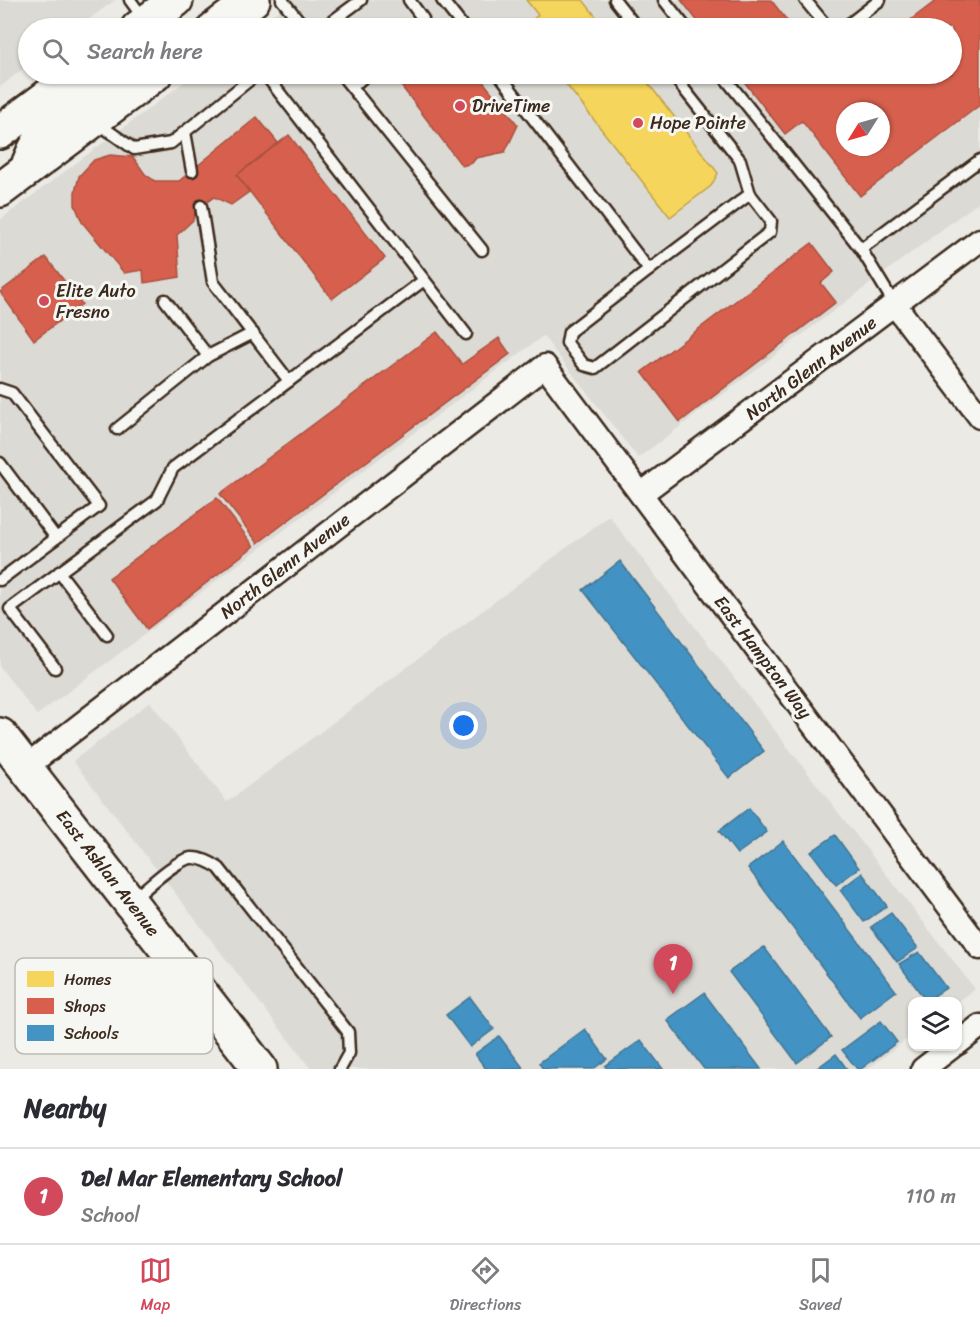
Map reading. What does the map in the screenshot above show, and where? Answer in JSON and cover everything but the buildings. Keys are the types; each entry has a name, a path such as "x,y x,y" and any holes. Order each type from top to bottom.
{"main road":[{"path":"144,18 176,0"},
{"path":"232,18 253,0"},
{"path":"0,132 65,84"},
{"path":"27,170 36,145 53,120 104,84"},
{"path":"0,190 142,84"},
{"name":"East Ashlan Avenue","path":"0,735 174,958"},
{"name":"East Ashlan Avenue","path":"213,1009 260,1069"}],"street":[{"name":"North Glenn Avenue","path":"641,494 980,240"},
{"path":"895,305 980,417"},
{"name":"North Glenn Avenue","path":"26,767 545,366"},
{"name":"East Hampton Way","path":"545,366 980,948"},
{"path":"962,1039 980,1026"},
{"path":"923,1069 948,1051"}],"lane":[{"path":"282,0 297,18"},
{"path":"337,18 361,0"},
{"path":"409,0 422,18"},
{"path":"442,0 456,18"},
{"path":"615,0 629,18"},
{"path":"664,0 678,18"},
{"path":"805,0 820,18"},
{"path":"857,18 880,0"},
{"path":"93,120 134,149 171,143 245,84"},
{"path":"273,84 466,334"},
{"path":"349,84 482,250"},
{"path":"352,87 356,84"},
{"path":"506,84 649,270"},
{"path":"680,84 740,160 750,194 771,221 770,232 595,368 584,365 567,344 569,332 750,194"},
{"path":"730,84 861,249 895,305"},
{"path":"185,132 192,171"},
{"path":"861,249 980,160"},
{"path":"201,207 213,282 289,381"},
{"path":"55,668 10,609 157,500 172,468 424,280"},
{"path":"165,300 207,356"},
{"path":"117,429 207,356 253,333"},
{"path":"0,389 12,393 99,506 0,580"},
{"path":"0,463 56,538"},
{"path":"59,572 107,635"},
{"path":"130,902 176,866 191,858 210,862 219,868 348,1032 349,1053 340,1069"}],"shaded area":[{"path":"0,0 115,0 91,18 18,18 18,73 0,87"},
{"path":"293,0 980,0 980,201 638,458 543,336 37,715 0,667 0,220 182,84 962,84 962,18 269,18"},
{"path":"609,516 975,989 962,999 962,997 908,997 908,1038 868,1069 311,1069 73,761 150,702 227,802"}],"place":[{"name":"DriveTime","path":"460,106"},
{"name":"Hope Pointe","path":"638,123"},
{"name":"Elite Auto Fresno","path":"44,301"},
{"name":"Del Mar Elementary School","path":"673,994"}]}
